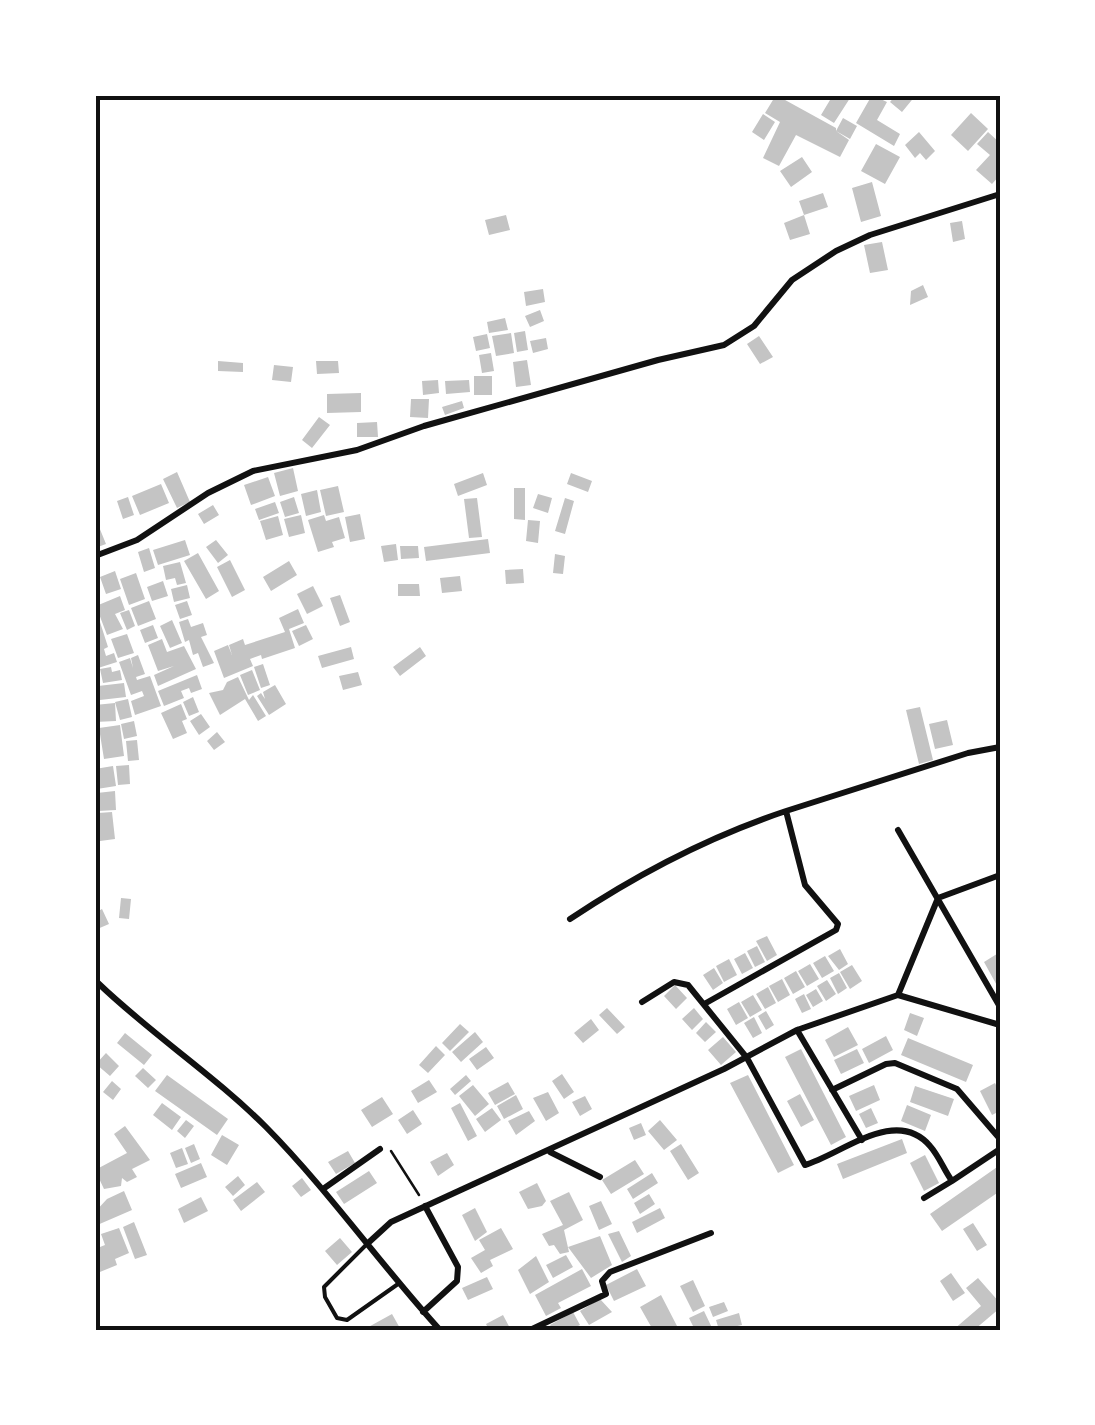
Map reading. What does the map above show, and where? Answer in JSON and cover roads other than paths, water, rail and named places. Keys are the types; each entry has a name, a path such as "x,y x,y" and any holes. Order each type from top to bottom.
{"street":[{"path":"95,556 137,540 208,493 253,471 357,450 424,426 724,345 754,326 792,280 836,251 870,235 1000,194"},
{"path":"570,918 743,826 1000,746"},
{"path":"706,1003 836,930 838,924 805,885 786,812"},
{"path":"898,830 1000,1006"},
{"path":"898,996 938,898 1000,875"},
{"path":"96,982 264,1126 323,1189 440,1330"},
{"path":"642,1002 674,982 688,985 706,1003 748,1058 802,1163 808,1164 888,1130 917,1135 930,1146 952,1181"},
{"path":"367,1244 391,1222 748,1058 797,1030 898,996 1000,1025"},
{"path":"797,1030 862,1140"},
{"path":"832,1090 895,1062 957,1089 1000,1139"},
{"path":"323,1189 380,1149"},
{"path":"924,1198 1000,1149"},
{"path":"549,1151 600,1178"},
{"path":"424,1312 457,1282 458,1275 458,1267 425,1206"},
{"path":"530,1330 606,1294 602,1281 610,1272 711,1233"}],"lane":[{"path":"367,1244 324,1287 337,1318 346,1320 398,1284"}]}
